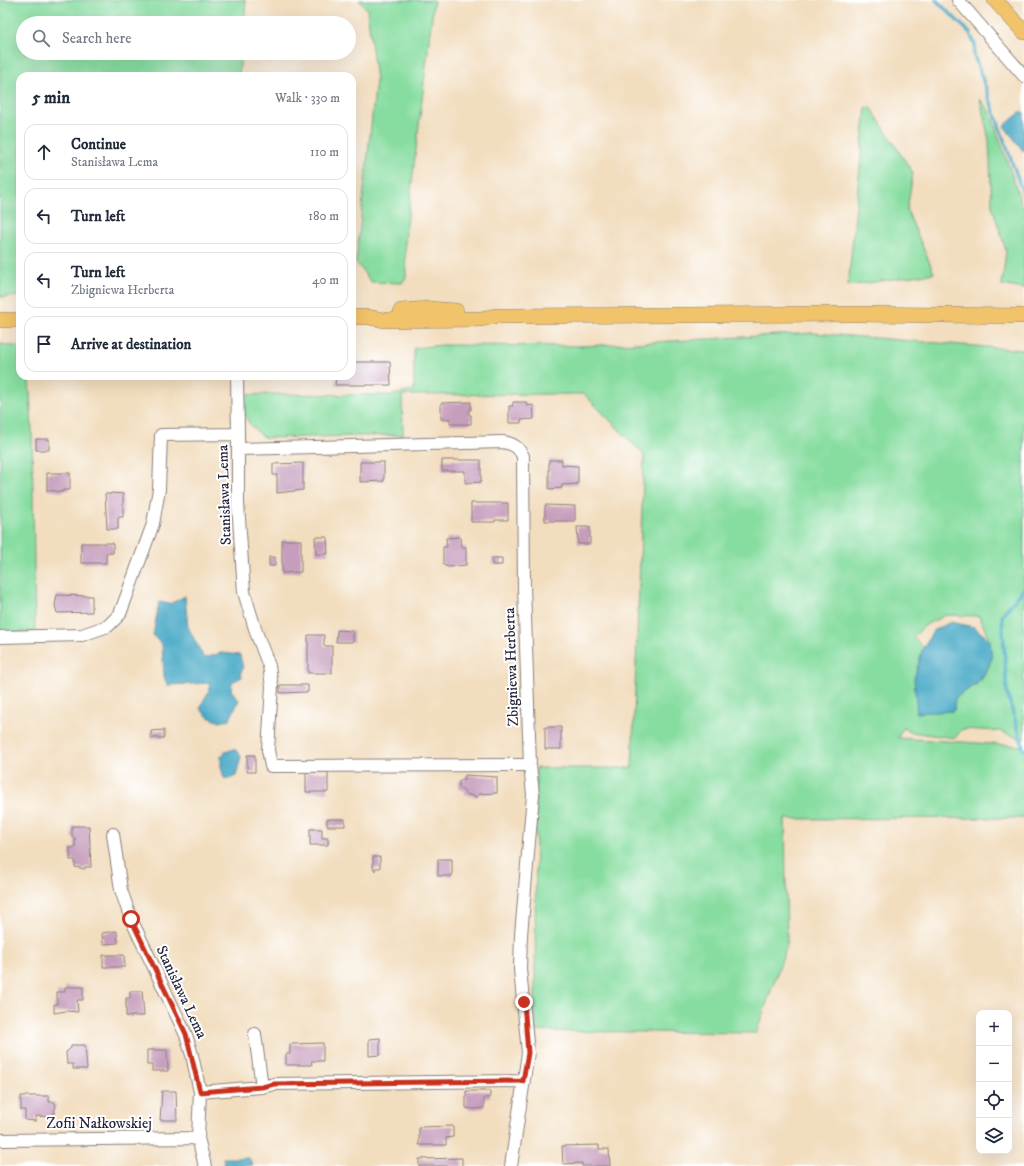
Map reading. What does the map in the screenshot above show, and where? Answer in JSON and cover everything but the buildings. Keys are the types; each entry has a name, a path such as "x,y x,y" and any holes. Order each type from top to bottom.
{"main road":[{"path":"995,0 1024,32"},
{"path":"356,317 368,317 384,320 481,319 495,316 858,314 1024,316"},
{"path":"0,320 16,320"}],"street":[{"path":"958,0 1024,76"},
{"path":"237,380 238,434"},
{"name":"Stanisława Lema","path":"0,637 82,635 108,626 120,614 153,524 159,489 161,435 238,434 238,504 244,592 268,666 272,686 268,750 271,766 530,765"},
{"name":"Zbigniewa Herberta","path":"238,449 504,442 519,448 523,456 524,586 530,765 533,795 521,935 520,969 528,1053 510,1166"},
{"name":"Stanisława Lema","path":"113,834 124,897 142,945 186,1034 200,1092 198,1138 205,1166"},
{"path":"255,1034 262,1087"},
{"path":"200,1092 262,1087 274,1084 523,1081"},
{"name":"Zofii Nałkowskiej","path":"0,1140 198,1138"}],"green space":[{"path":"0,0 246,0 245,16 16,16 16,60 240,60 239,72 16,72 16,296 0,297"},
{"path":"359,0 434,0 405,241 406,277 402,283 371,282 356,262 376,80 367,9"},
{"path":"980,99 991,114 1024,211 1024,289 1002,285 1006,251 992,206 989,140"},
{"path":"866,107 871,108 913,173 907,210 934,273 848,286"},
{"path":"813,333 1024,350 1024,740 999,731 962,729 955,738 910,732 903,727 898,738 1024,746 1024,818 785,819 787,945 756,1033 535,1031 536,768 632,768 644,455 584,394 402,395 403,435 265,438 247,420 243,410 241,395 393,395 414,390 414,348 442,345 584,346","holes":["946,615 979,616 989,641 991,656 987,672 978,683 955,698 914,679 923,648 913,637 927,624"]},
{"path":"0,344 16,346 16,380 29,380 32,430 35,632 0,633"}],"water":[{"path":"1022,111 1024,113 1024,152 1004,126"},
{"path":"185,596 188,627 204,658 221,653 240,655 243,668 241,672 242,677 232,682 231,690 239,700 230,719 220,722 208,717 200,709 211,683 167,685 164,676 162,645 153,635 159,602 170,604"},
{"path":"951,622 974,627 990,640 992,659 980,681 955,698 954,711 917,713 914,679 923,648 933,631"},
{"path":"234,749 241,757 236,776 229,779 224,778 221,767 221,756 225,752"},
{"path":"223,1158 249,1158 253,1165 225,1166"}],"waterway":[{"path":"936,0 970,33 975,45 974,55 1024,196"},
{"path":"1024,589 1002,615 1007,693 1024,750"}],"route":[{"path":"131,919 142,945 186,1034 200,1092 262,1087 274,1084 372,1082 402,1084 523,1081 528,1053 524,1002"}]}
